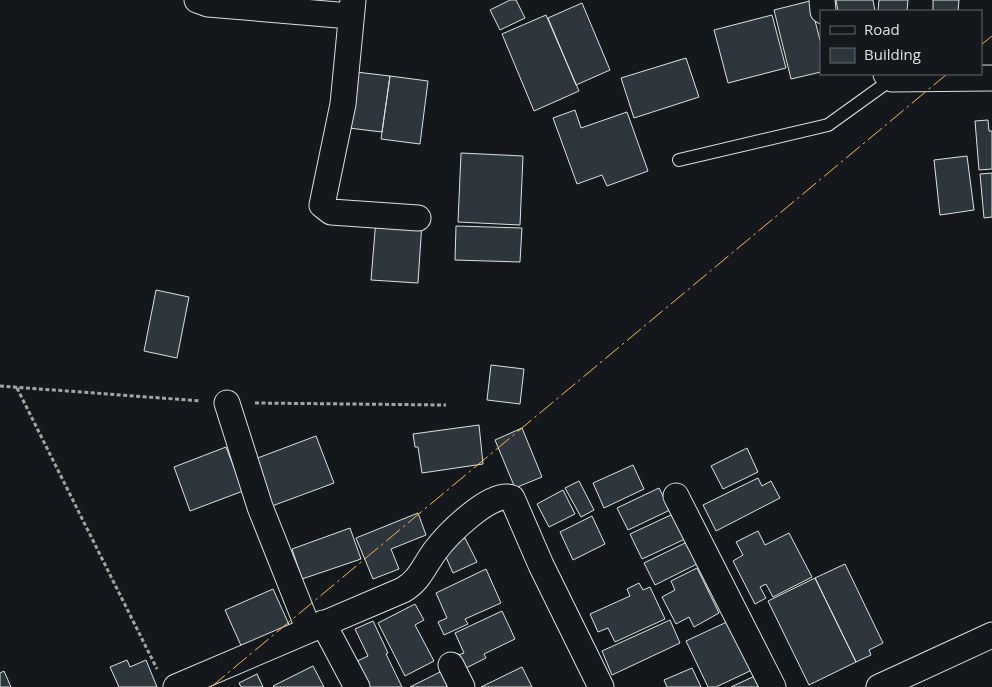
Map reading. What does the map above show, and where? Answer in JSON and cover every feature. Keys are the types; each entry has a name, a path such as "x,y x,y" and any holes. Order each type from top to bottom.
{"street":[{"path":"197,0 208,4 351,8 343,104 322,205 331,212 418,218"},
{"path":"889,76 992,78"},
{"path":"227,403 260,507 316,627 357,687"},
{"path":"169,683 316,627 403,590 413,584 435,551 472,515 496,497 507,496 512,498 541,565 601,687"},
{"path":"676,496 773,687"},
{"path":"879,687 992,635"},
{"path":"451,665 462,687"}],"lane":[{"path":"679,160 828,125 889,76"}],"path":[{"path":"17,388 169,683"}],"building":[{"path":"510,0 516,0 525,18 500,30 490,10"},
{"path":"836,0 873,0 875,10 838,10"},
{"path":"879,0 908,0 907,10 878,10"},
{"path":"933,0 959,0 958,10 933,10"},
{"path":"810,1 820,40 820,72 791,79 774,10"},
{"path":"582,3 610,70 576,85 548,18"},
{"path":"546,15 579,91 534,111 502,34"},
{"path":"772,15 786,68 728,83 714,30"},
{"path":"686,58 699,97 634,118 621,78"},
{"path":"356,72 390,76 382,132 349,128"},
{"path":"390,76 428,81 420,144 381,139"},
{"path":"575,110 581,128 627,112 648,171 607,186 602,175 577,184 553,118"},
{"path":"988,120 989,131 992,131 992,169 979,170 975,121"},
{"path":"461,153 523,156 520,225 458,222"},
{"path":"967,156 974,210 940,215 934,160"},
{"path":"992,173 992,217 984,218 980,174"},
{"path":"376,219 422,222 418,283 371,280"},
{"path":"456,226 522,228 520,262 455,260"},
{"path":"156,290 189,297 177,358 144,351"},
{"path":"491,365 524,369 520,404 487,400"},
{"path":"479,425 483,464 422,473 418,447 415,447 413,434"},
{"path":"522,428 542,477 515,488 495,440"},
{"path":"316,436 334,483 272,506 255,459"},
{"path":"226,447 243,491 190,511 174,467"},
{"path":"747,448 758,472 723,489 711,466"},
{"path":"633,465 644,489 604,508 593,483"},
{"path":"758,478 762,486 771,481 780,498 716,531 703,505"},
{"path":"579,481 594,510 581,517 565,488"},
{"path":"659,488 670,510 628,530 617,508"},
{"path":"563,490 575,514 549,527 537,504"},
{"path":"418,513 426,535 391,549 399,569 373,579 356,538"},
{"path":"673,514 685,539 642,559 630,534"},
{"path":"592,516 605,544 573,560 560,532"},
{"path":"350,528 361,559 302,579 292,549"},
{"path":"758,531 765,545 789,533 812,577 773,597 766,584 760,587 766,598 755,604 733,561 743,555 736,542"},
{"path":"465,538 477,562 453,573 442,548"},
{"path":"689,541 699,563 655,585 644,563"},
{"path":"845,564 883,643 869,650 871,655 856,662 815,578"},
{"path":"697,568 719,613 694,627 689,617 676,624 662,597 675,590 671,581"},
{"path":"486,569 501,603 465,619 468,624 444,635 438,622 447,618 436,593"},
{"path":"815,578 856,662 809,685 768,601"},
{"path":"639,583 643,590 650,587 665,619 615,642 608,628 598,632 590,614 630,596 627,589"},
{"path":"273,589 291,629 243,650 225,610"},
{"path":"415,604 424,620 415,625 434,661 405,676 378,623"},
{"path":"502,611 515,639 484,654 486,658 464,669 458,655 464,653 455,633"},
{"path":"670,620 680,643 612,675 602,651"},
{"path":"373,621 402,687 367,687 355,662 368,656 355,629"},
{"path":"729,621 752,670 716,687 708,687 686,641"},
{"path":"127,660 130,667 146,660 157,687 119,687 110,667"},
{"path":"313,666 324,687 273,686"},
{"path":"522,667 532,687 481,687"},
{"path":"448,668 458,687 410,687"},
{"path":"692,668 701,687 667,687 664,680"},
{"path":"4,671 11,687 0,687 0,673"},
{"path":"257,674 263,687 241,687 239,683"},
{"path":"757,675 762,687 731,687"}],"power":[{"path":"982,44 992,36"},
{"path":"211,687 946,75"}]}
